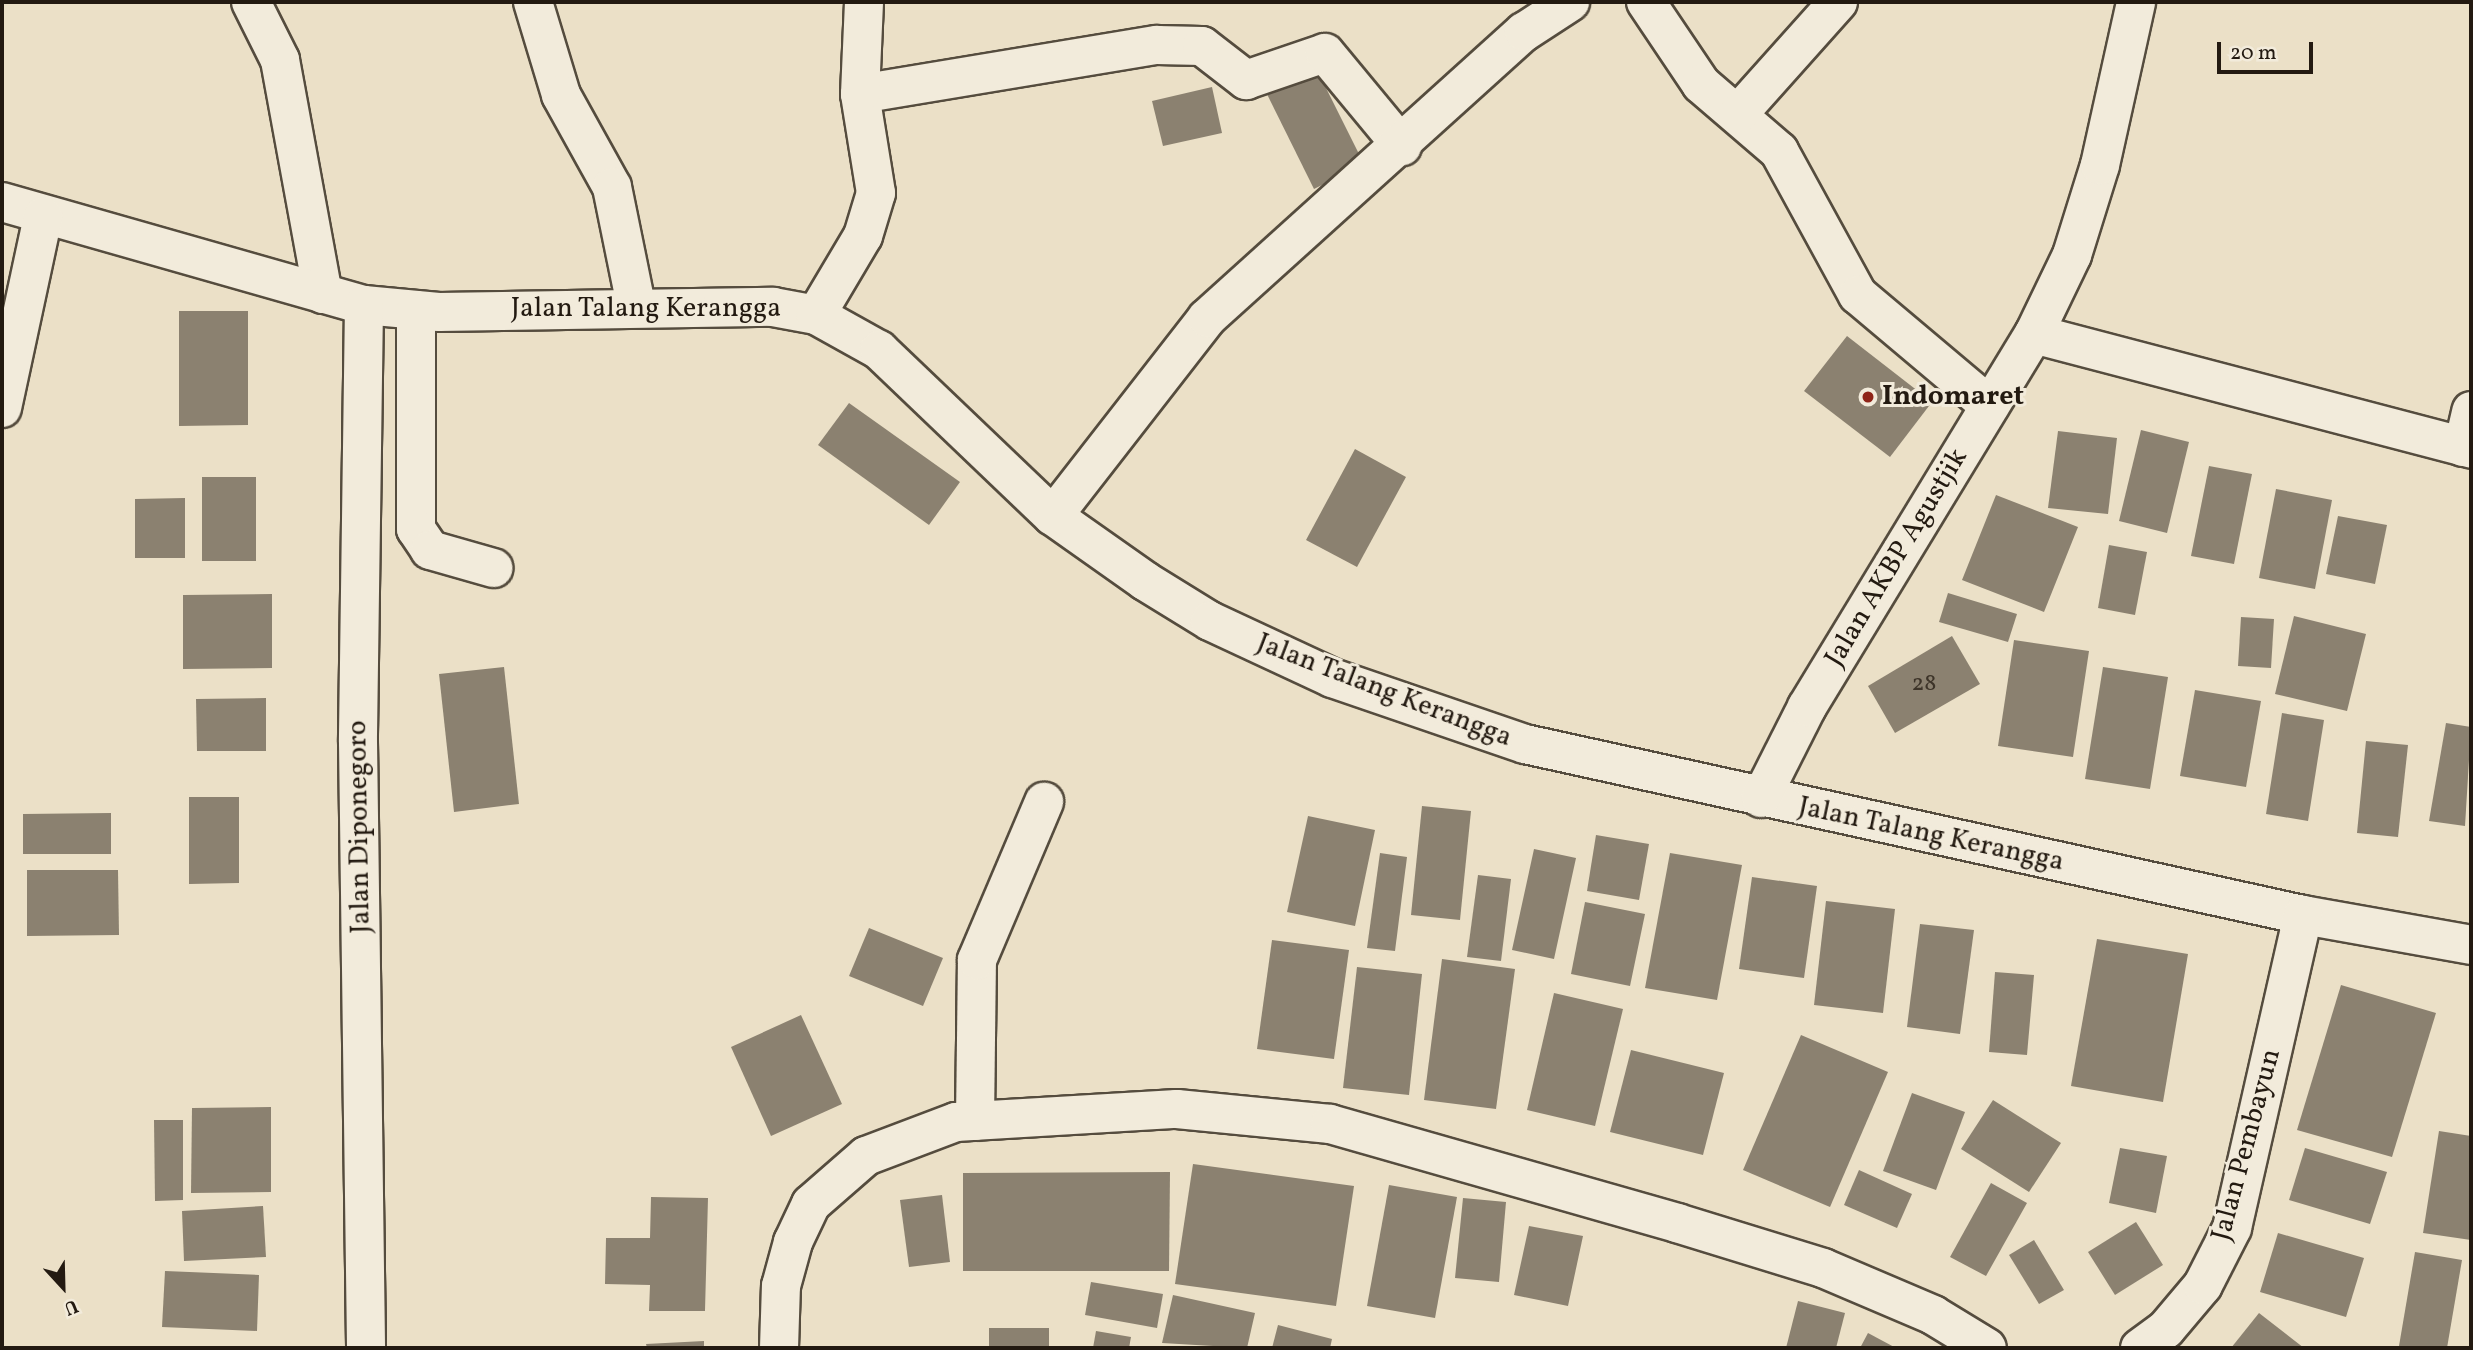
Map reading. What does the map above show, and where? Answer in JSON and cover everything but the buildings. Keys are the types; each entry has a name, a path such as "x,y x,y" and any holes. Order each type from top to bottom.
{"street":[{"name":"Jalan Diponegoro","path":"251,2 280,60 345,300 361,525 366,1348"},
{"path":"533,2 561,95 611,187 636,305"},
{"path":"816,315 863,236 874,204 860,94 864,2"},
{"path":"1053,516 1207,318 1402,146 1524,32 1570,2"},
{"path":"1646,2 1701,84 1779,151 1858,295 1990,406"},
{"path":"1738,114 1838,2"},
{"name":"Jalan AKBP Agustjik","path":"1761,797 1807,706 2034,334 2087,213 2136,2"},
{"path":"860,94 1157,45 1202,46 1246,80 1325,53 1402,146"},
{"name":"Jalan Talang Kerangga","path":"2,202 43,216 345,300 416,310 636,305 773,307 816,315 879,350 1053,516 1210,621 1332,678 1525,744 2303,915 2471,944"},
{"path":"2,408 43,216"},
{"path":"416,310 416,529 430,550 493,568"},
{"path":"2034,334 2467,448 2471,411"},
{"path":"361,525 416,529"},
{"path":"975,1121 976,960 1044,802"},
{"name":"Jalan Pembayun","path":"2140,1348 2166,1329 2203,1285 2232,1227 2303,915"},
{"path":"779,1348 782,1286 811,1204 866,1156 975,1121 1177,1109 1330,1124 1823,1268 1933,1315 1987,1348"}],"place":[{"name":"Indomaret","path":"1868,397"}]}
